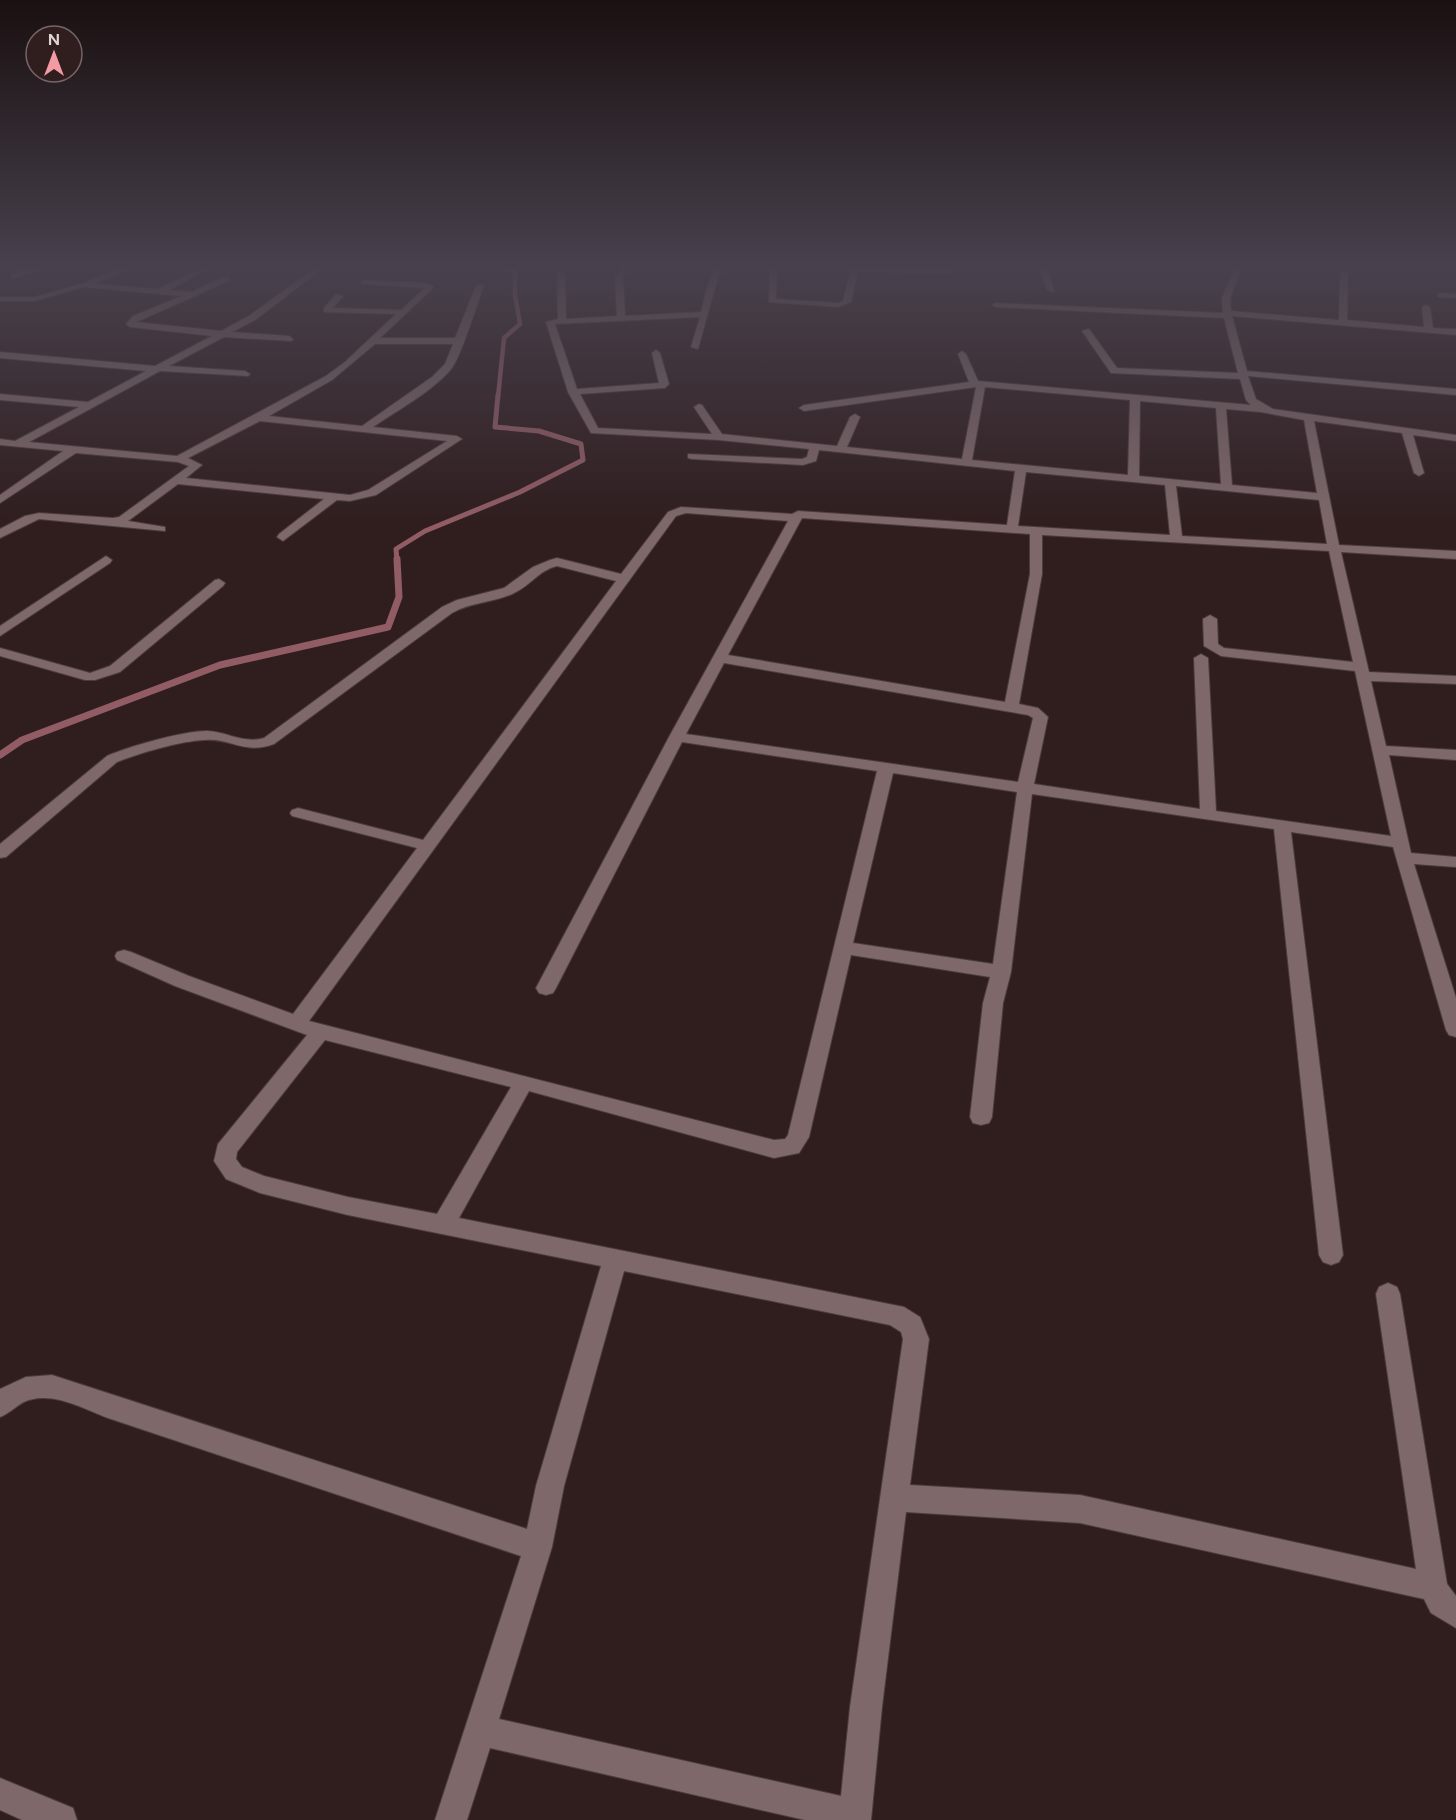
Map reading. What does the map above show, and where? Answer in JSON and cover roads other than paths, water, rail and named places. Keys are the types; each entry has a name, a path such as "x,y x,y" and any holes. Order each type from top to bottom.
{"street":[{"path":"17,444 186,353"},
{"path":"179,459 329,378 360,353"},
{"path":"364,429 444,372 456,353"},
{"path":"558,353 573,392 595,431 719,437 1133,480 1323,497"},
{"path":"573,392 662,386 664,384 656,353"},
{"path":"1101,353 1114,371 1243,375 1456,392"},
{"path":"1237,353 1251,400 1255,405 1267,410 1456,438"},
{"path":"962,354 978,384 966,463"},
{"path":"0,355 245,375"},
{"path":"804,408 978,384 1267,410"},
{"path":"0,397 89,405"},
{"path":"1133,480 1136,400"},
{"path":"1221,406 1227,489"},
{"path":"699,407 719,437"},
{"path":"840,450 855,417"},
{"path":"1308,417 1334,548 1403,851 1456,1030"},
{"path":"178,481 350,498 372,493 457,439 258,418"},
{"path":"1407,432 1419,473"},
{"path":"0,442 179,459 197,465 123,519 114,522"},
{"path":"692,456 803,462 812,459 815,447"},
{"path":"0,500 74,449"},
{"path":"1012,530 1021,468"},
{"path":"1170,483 1176,539"},
{"path":"283,537 334,496"},
{"path":"297,1023 672,514 685,509 796,518"},
{"path":"546,988 677,737 798,514 1012,530 1456,555"},
{"path":"0,534 39,516 114,522 161,530"},
{"path":"1011,708 1036,574 1036,531"},
{"path":"0,632 106,560"},
{"path":"0,853 120,755 205,735 215,735 254,746 269,741 447,610 460,603 507,592 546,564 556,562 624,579"},
{"path":"0,652 90,677 102,675 115,669 219,583"},
{"path":"1210,620 1212,646 1221,652 1362,671 1456,680"},
{"path":"720,658 1033,711 1041,717 1025,788 1001,972 993,1003 981,1117"},
{"path":"1201,658 1208,815"},
{"path":"677,737 1282,826 1456,862"},
{"path":"1380,750 1456,755"},
{"path":"124,956 182,981 320,1032 524,1082 774,1149 791,1147 798,1137 886,768"},
{"path":"298,813 427,846"},
{"path":"1282,826 1331,1255"},
{"path":"843,948 1001,972"},
{"path":"320,1032 226,1149 225,1161 234,1173 260,1184 348,1206 895,1315 911,1325 916,1339 866,1707 855,1817 479,1730"},
{"path":"443,1225 524,1082"},
{"path":"451,1820 538,1547 550,1486 615,1259"},
{"path":"1388,1294 1433,1587 1441,1603 1456,1613"},
{"path":"0,1405 14,1394 33,1385 57,1387 108,1406 538,1547"},
{"path":"895,1498 1080,1509 1433,1587"},
{"path":"0,1794 61,1820"}],"waterway":[{"path":"498,397 502,353"},
{"path":"397,561 396,549 425,531 520,492 583,460 581,444 539,431 495,427 498,395"},
{"path":"0,755 22,740 220,665 388,627 399,597 397,559"}]}
